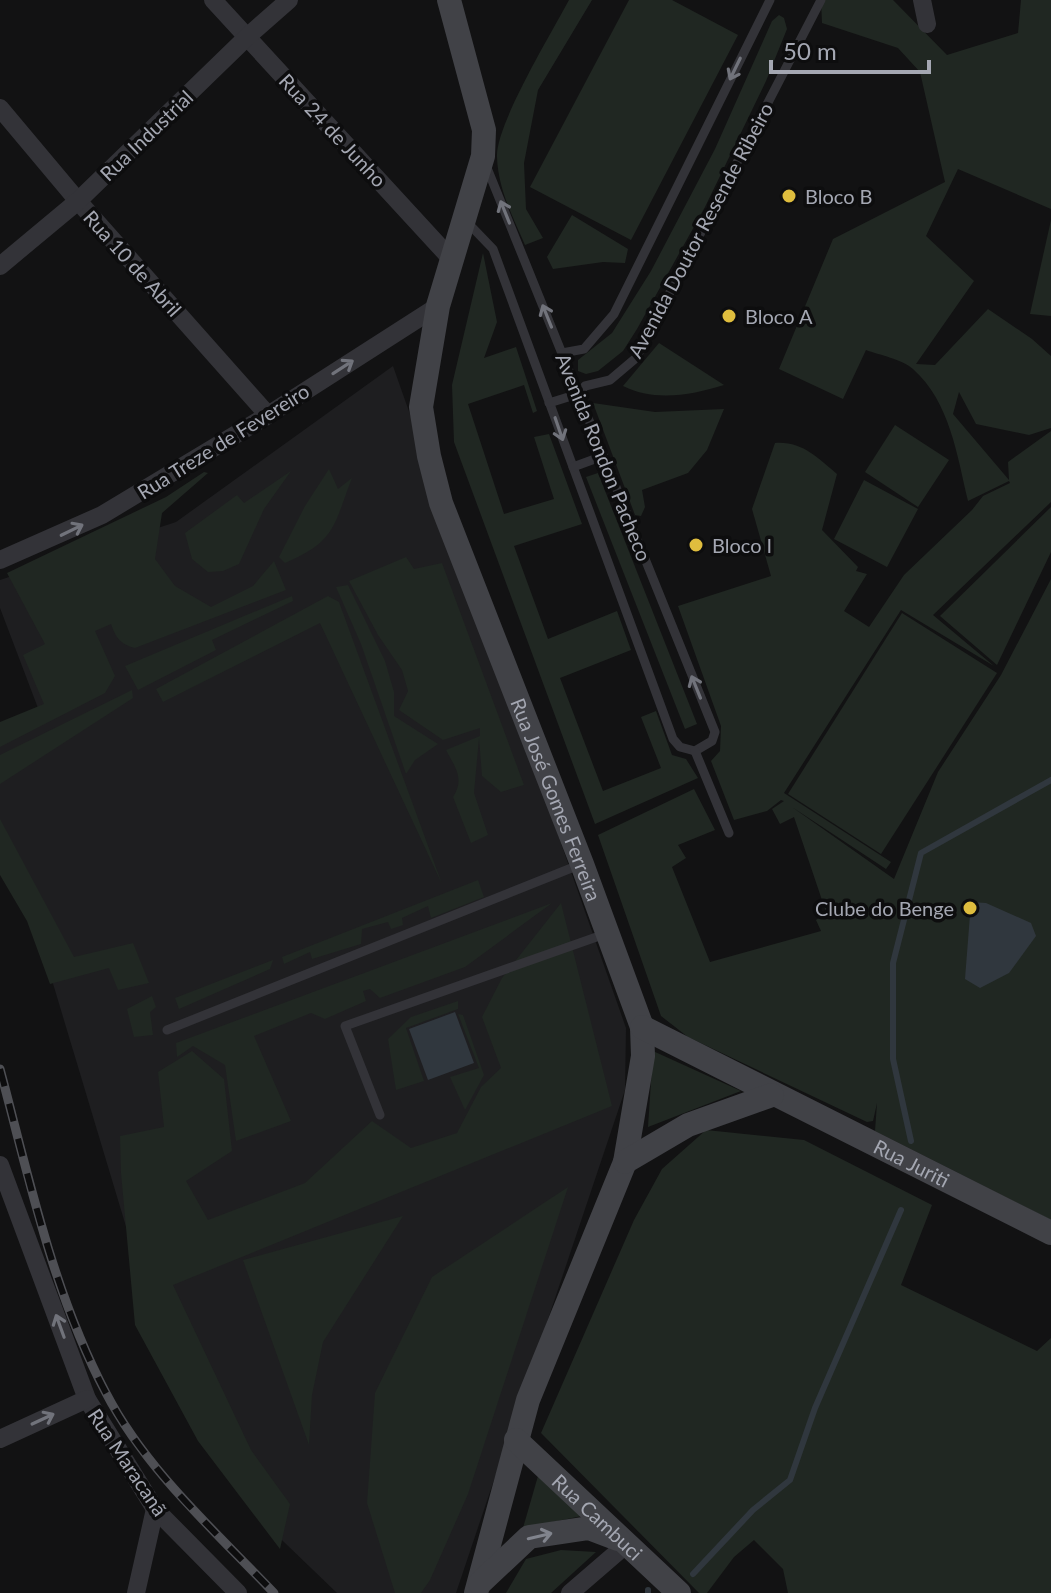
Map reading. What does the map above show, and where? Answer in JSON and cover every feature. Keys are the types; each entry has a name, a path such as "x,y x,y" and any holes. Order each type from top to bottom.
{"street":[{"name":"Rua 24 de Junho","path":"213,0 453,261"},
{"name":"Rua Industrial","path":"0,266 78,201 289,0"},
{"name":"Rua José Gomes Ferreira","path":"449,0 484,130 483,156 438,306 421,407 441,503 608,933 642,1027 643,1056 625,1162 544,1360 516,1440 478,1588"},
{"path":"922,0 927,24"},
{"name":"Rua 10 de Abril","path":"0,108 268,415"},
{"name":"Rua Treze de Fevereiro","path":"0,560 102,515 268,415 438,306"},
{"name":"Rua Juriti","path":"642,1027 1051,1233"},
{"path":"625,1162 688,1125 772,1095"},
{"name":"Rua Maracanã","path":"0,1165 87,1399 155,1509 238,1593"},
{"path":"0,1439 87,1399"},
{"name":"Rua Cambuci","path":"516,1440 679,1593"},
{"path":"136,1593 155,1509"},
{"path":"478,1588 529,1537 589,1528 628,1543 570,1593"}],"lane":[{"name":"Avenida Doutor Resende Ribeiro","path":"562,353 584,349 614,314 770,0"},
{"name":"Avenida Doutor Resende Ribeiro","path":"549,403 578,394 585,386 610,380 636,358 821,0"},
{"name":"Avenida Rondon Pacheco","path":"465,220 493,249 673,739 680,747 695,751 712,741 715,732 483,156"},
{"path":"573,467 603,456"},
{"name":"Avenida Rondon Pacheco","path":"695,751 729,833"},
{"path":"167,1030 582,864"},
{"path":"380,1115 345,1026 608,933"}],"shaded area":[{"path":"569,0 592,0 538,90 524,163 526,209 543,238 525,245 500,180 499,143 514,102"},
{"path":"629,0 672,0 738,35 631,240 530,187"},
{"path":"821,0 893,0 947,55 1018,33 1021,0 1051,0 1051,209 958,169 926,236 974,281 916,364 935,365 988,309 1051,356 1051,428 1029,435 976,424 959,392 953,414 1009,480 1008,462 1051,431 1051,502 933,615 994,666 901,610 784,793 891,862 886,869 792,807 894,879 938,772 1001,675 1051,579 1051,1220 875,1131 877,1103 873,1121 867,1122 688,1037 661,1016 598,835 694,789 715,830 678,845 686,858 672,867 710,962 821,931 816,920 826,912 794,817 780,824 772,809 784,801 767,811 734,820 711,761 720,751 721,726 678,606 771,576 752,509 775,443 801,448 837,474 822,530 858,567 856,571 867,574 844,611 869,627 904,575 983,496 1010,483 968,501 944,413 926,382 903,363 866,350 843,399 779,369 833,239 945,182 920,72 898,48 822,23"},
{"path":"779,15 784,18 787,29 766,81 705,207 637,329 623,351 598,371 586,374 578,371 578,360 612,333 651,271 715,149 772,21"},
{"path":"572,215 628,249 625,263 603,262 553,269 547,257"},
{"path":"1051,220 1051,316 1030,314"},
{"path":"483,253 497,322 484,358 516,347 537,411 533,413 524,385 468,404 504,514 554,499 534,437 549,434 582,524 514,546 548,639 617,611 631,650 560,678 603,791 661,768 641,717 656,711 672,755 686,759 698,778 595,824 454,442 452,385"},
{"path":"659,343 724,385 673,395 647,394 623,386"},
{"path":"393,366 626,1028 625,1090 456,1593 337,1593 259,1518 179,1403 33,917 0,852 0,737 41,716 0,608 0,580 176,522"},
{"path":"593,403 655,412 724,409 707,450 688,473 642,490 645,507 641,516 635,515"},
{"path":"895,425 949,460 918,507 865,472"},
{"path":"329,469 338,489 352,478 336,521 324,539 285,563 279,557 305,506"},
{"path":"291,471 264,509 239,564 223,571 208,572 192,559 185,533 237,495 244,503"},
{"path":"204,472 208,473 162,513 155,559 175,586 211,607 253,586 274,561 286,590 135,648 119,640 111,624 95,631 115,676 105,693 0,747 0,722 44,704 23,655 45,644 7,573 166,497"},
{"path":"598,473 697,724 685,729 586,477"},
{"path":"864,480 918,509 887,567 834,539"},
{"path":"1051,507 1051,552 997,665 940,616"},
{"path":"406,557 414,569 442,563 524,785 501,792 482,776 479,738 474,793 488,835 471,843 453,797 458,779 446,750 480,736 480,728 443,740 399,710 408,691 402,670 378,635 349,581"},
{"path":"348,585 385,661 394,692 394,716 438,744 415,760 406,774 361,644 336,587"},
{"path":"292,596 293,601 212,640 216,650 138,690 125,666"},
{"path":"328,596 339,602 442,884 320,623 163,702 156,689"},
{"path":"902,613 997,673 881,854 788,794"},
{"path":"132,690 133,698 0,784 0,755"},
{"path":"0,819 74,957 133,943 149,983 118,990 109,968 50,984 27,921 0,875"},
{"path":"478,880 484,897 431,918 428,906 402,918 403,925 391,929 388,922 362,929 361,944 312,959 310,952 284,964 282,957"},
{"path":"971,902 986,903 1031,923 1036,936 1009,973 980,988 965,979"},
{"path":"552,903 465,967 380,998 370,989 363,991 366,1001 325,1019 311,1013 254,1036 291,1121 236,1141 225,1065 193,1046 177,1057 176,1043"},
{"path":"561,903 612,1106 173,1285 251,1450 290,1504 280,1549 198,1441 135,1325 120,1136 164,1127 158,1072 192,1051 224,1079 232,1151 186,1181 208,1220 305,1183 372,1121 411,1148 457,1133 481,1087 501,1068 482,1017 502,978"},
{"path":"273,960 270,969 179,1009 175,998"},
{"path":"152,996 156,1007 150,1012 153,1035 134,1037 127,1009"},
{"path":"458,1001 458,1009 406,1028 424,1081 396,1090 388,1039 411,1017"},
{"path":"455,1012 474,1063 428,1080 409,1029"},
{"path":"458,1014 463,1015 484,1075 465,1110 450,1077 479,1068"},
{"path":"653,1051 741,1091 648,1127"},
{"path":"706,1130 804,1140 932,1205 901,1285 1037,1351 1051,1338 1051,1593 788,1593 783,1569 754,1540 734,1557 707,1593 699,1593 541,1433 634,1220 662,1169"},
{"path":"568,1187 468,1494 430,1580 421,1593 395,1593 367,1503 375,1393 432,1277"},
{"path":"403,1216 323,1342 312,1395 309,1445 243,1260"},
{"path":"538,1476 582,1516 523,1528"},
{"path":"561,1550 596,1552 551,1593 506,1593 526,1559"}],"waterway":[{"path":"911,1141 893,1059 893,963 921,853 1051,780"},
{"path":"693,1574 753,1510 790,1480 815,1408 901,1210"}],"railway":[{"path":"0,1069 57,1275 87,1355 106,1393 122,1421 161,1474 274,1593"}],"place":[{"name":"Bloco B","path":"789,196"},
{"name":"Bloco A","path":"729,316"},
{"name":"Bloco I","path":"696,545"},
{"name":"Clube do Benge","path":"970,908"}]}
